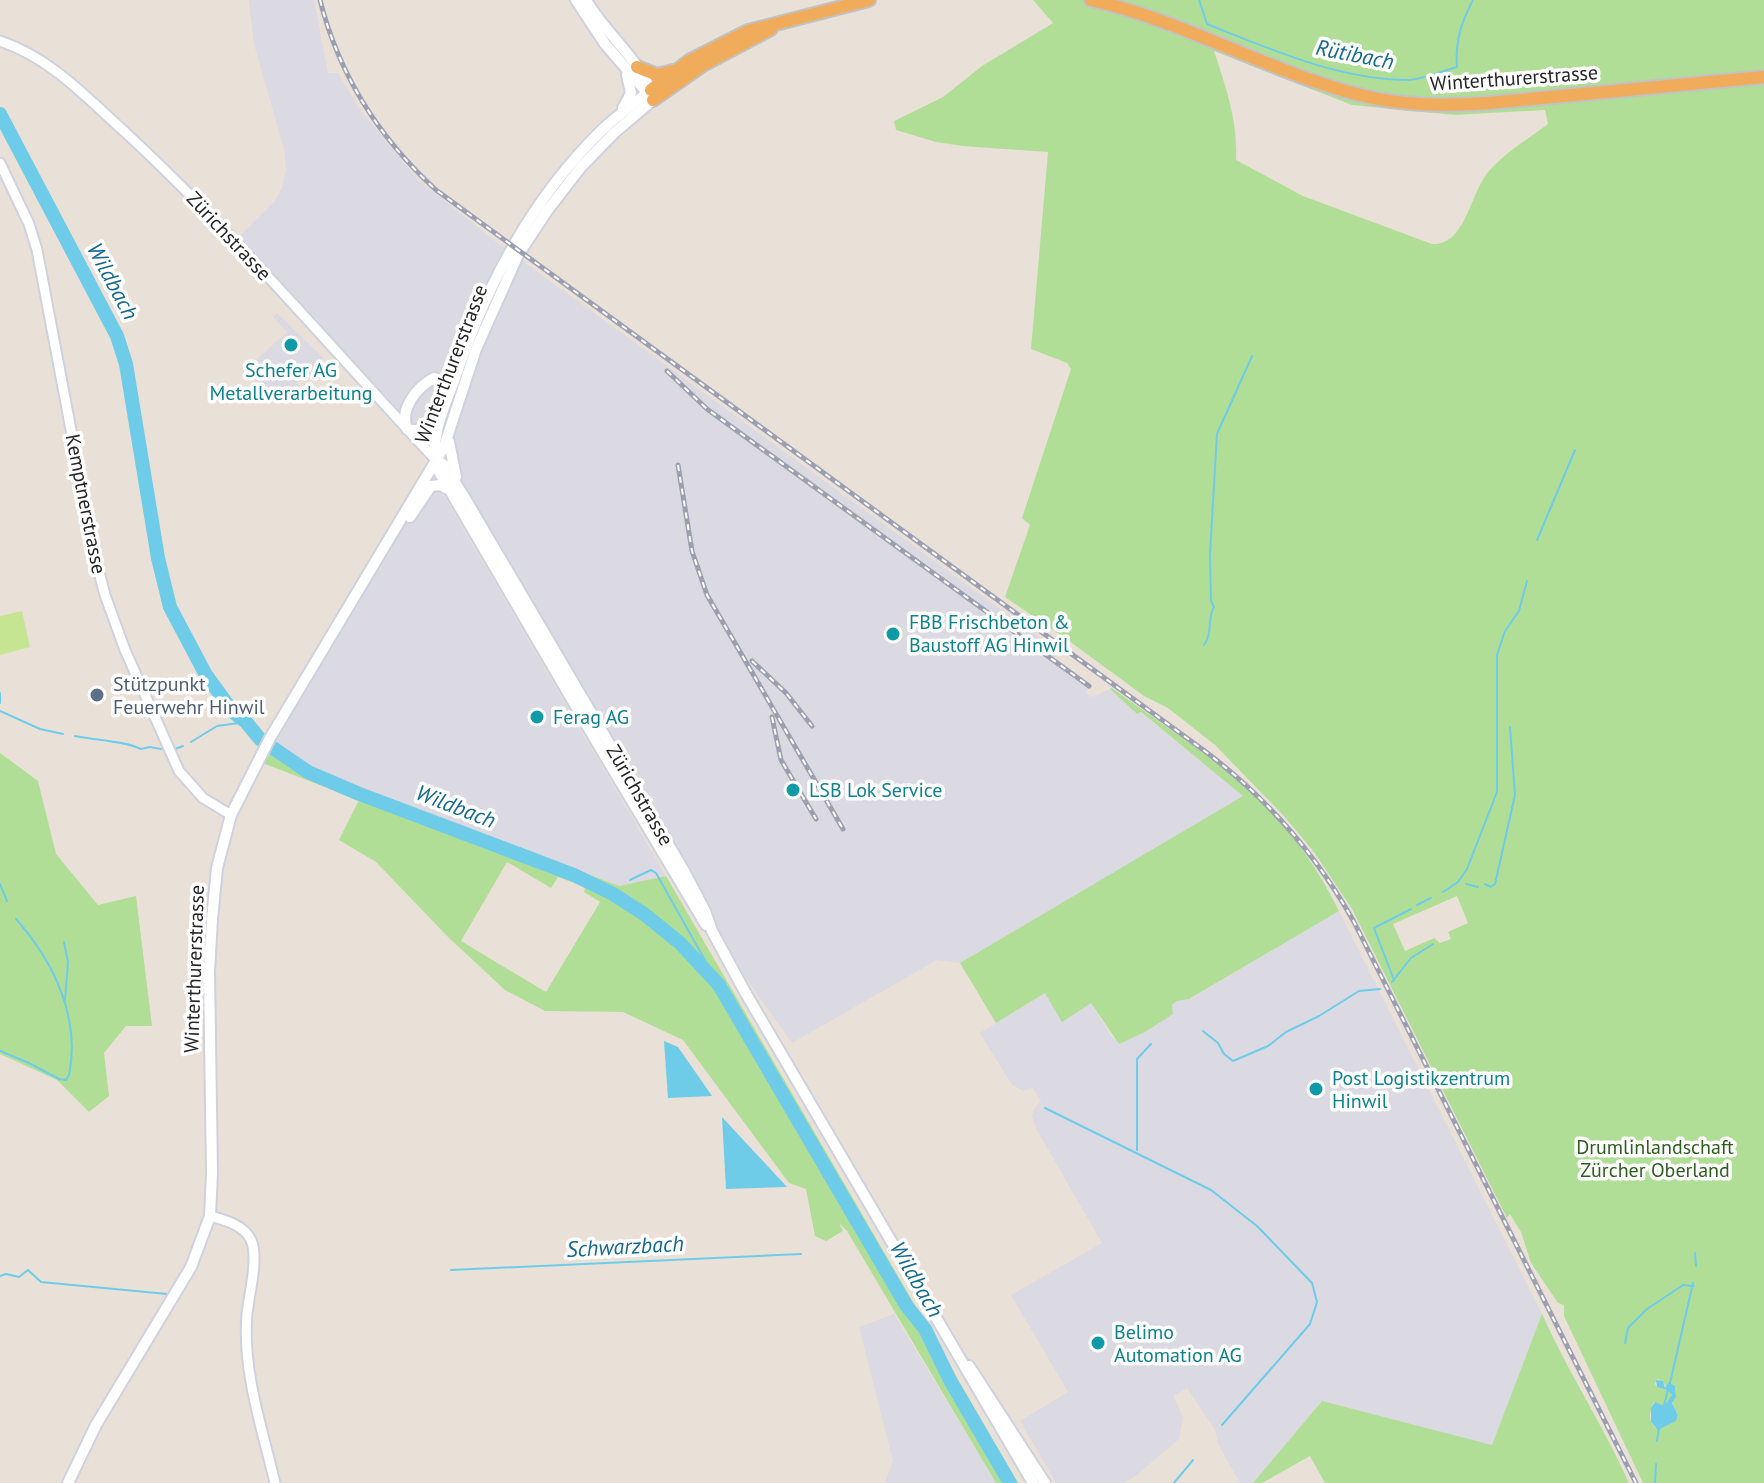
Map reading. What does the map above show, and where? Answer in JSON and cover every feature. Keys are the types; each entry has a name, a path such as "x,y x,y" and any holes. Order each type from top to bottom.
{"highway":[{"path":"650,94 676,70 730,39 869,0"},
{"name":"Winterthurerstrasse","path":"1091,0 1191,30 1338,88 1403,103 1477,104 1764,77"},
{"path":"650,94 777,25"},
{"path":"631,68 657,75 676,70"}],"main road":[{"path":"576,0 588,22 631,68 631,93 619,114"},
{"path":"586,0 650,94"},
{"name":"Winterthurerstrasse","path":"435,459 436,439 449,393 484,303 524,226 574,160 619,114 650,94"},
{"name":"Winterthurerstrasse","path":"68,1483 96,1425 191,1267 210,1216 209,972 217,868 231,815 261,753 448,436 476,349 518,255 555,199 581,167 650,94"},
{"path":"433,378 441,380 449,393 439,406 431,428 420,432 407,429 404,419 407,407 433,378"},
{"path":"448,436 453,470 466,500"},
{"name":"Zürichstrasse","path":"435,459 450,490 684,891 712,931 1033,1483"},
{"name":"Zürichstrasse","path":"435,459 443,464 466,500 684,871 712,931"},
{"path":"396,528 410,516 431,486 440,485 450,490"},
{"name":"Zürichstrasse","path":"959,1356 981,1383 1045,1483"}],"street":[{"name":"Zürichstrasse","path":"0,41 24,50 52,67 155,160 235,241 435,459"},
{"name":"Kemptnerstrasse","path":"0,163 29,224 37,250 95,557 116,627 179,771 203,798 231,815"},
{"path":"210,1216 241,1228 251,1239 254,1255 246,1318 249,1374 275,1483"}],"shaded area":[{"path":"249,0 314,0 328,73 338,73 360,110 419,181 494,240 1055,649 1052,652 1056,655 1052,661 1088,688 1085,693 1093,697 1110,689 1137,714 1140,712 1244,796 960,963 937,960 792,1043 712,931 466,500 235,241 274,202 282,188 286,170 284,149 254,44"},
{"name":"Schefer AG Metallverarbeitung","path":"277,313 323,358 296,383 298,386 282,400 276,401 246,369 287,332 273,317"},
{"path":"438,491 444,496 666,876 619,886 307,767 270,738 396,528"},
{"path":"1339,911 1542,1314 1492,1446 1322,1401 1253,1483 1240,1483 1218,1444 1215,1430 1187,1388 1174,1396 1183,1418 1179,1439 1137,1475 1124,1483 1056,1483 1020,1421 1068,1392 1011,1295 1102,1243 1038,1132 1032,1117 1041,1101 1033,1088 1023,1091 1012,1085 980,1033 1045,993 1091,1003 1111,1036 1120,1043 1145,1032 1177,1001 1190,999"},
{"path":"894,1314 996,1483 885,1483 893,1461 859,1327"}],"green space":[{"name":"Drumlinlandschaft Zürcher Oberland","path":"1033,0 1764,0 1764,1483 1643,1483 1564,1316 1564,1305 1558,1303 1531,1263 1521,1232 1510,1214 1507,1218 1352,909 1314,852 1215,745 1168,708 1144,696 1005,597 1030,525 1022,518 1071,369 1067,363 1031,349 1048,152 936,142 896,130 894,121 943,97 982,66 1053,23","holes":["1214,51 1352,105 1455,115 1545,110 1548,124 1489,171 1453,236 1432,244 1303,196 1236,160 1233,118","1457,896 1468,923 1448,932 1451,939 1440,943 1434,938 1405,951 1393,924","1657,1379 1666,1388 1669,1382 1675,1386 1676,1395 1672,1402 1678,1415 1676,1421 1659,1429 1651,1421 1652,1406 1654,1402 1664,1407 1672,1395 1655,1384"]},
{"path":"22,611 30,647 0,655 0,616"},
{"path":"1112,688 1252,792 1308,857 1339,911 1189,999 1177,1001 1172,1005 1173,1014 1119,1044 1091,1003 1062,1022 1045,993 996,1023 960,963 1243,796 1141,712 1137,714"},
{"path":"270,738 307,767 619,886 666,876 1018,1483 996,1483 847,1231 839,1223 843,1231 826,1241 815,1236 806,1189 789,1183 683,1040 623,1012 545,1011 505,990 449,938 376,862 339,840 359,800 257,761","holes":["507,862 551,888 558,877 585,887 584,892 600,902 546,992 461,941"]},
{"path":"0,753 38,781 56,854 98,905 136,896 152,1026 126,1026 104,1053 109,1096 89,1112 57,1080 0,1054"},
{"path":"1542,1314 1629,1483 1325,1483 1310,1456 1262,1483 1253,1483 1322,1401 1492,1445"}],"water":[{"path":"664,1041 678,1047 712,1096 668,1098"},
{"path":"722,1117 787,1187 726,1189"},
{"path":"1656,1380 1663,1381 1665,1388 1669,1382 1675,1386 1676,1397 1672,1403 1678,1415 1676,1421 1658,1430 1651,1422 1651,1408 1655,1402 1664,1406 1672,1395 1657,1387"}],"waterway":[{"name":"Rütibach","path":"1199,0 1207,24 1255,43 1331,69 1383,79 1409,80 1457,67 1460,32 1473,0"},
{"name":"Wildbach","path":"0,114 117,336 126,364 158,558 170,607 206,675 233,712 260,739 308,772 574,875 613,894 680,943 719,985 906,1305 925,1329 951,1382 1010,1483"},
{"path":"1204,645 1214,607 1211,601 1210,554 1217,434 1252,356"},
{"path":"1537,540 1575,450"},
{"path":"1443,892 1458,882 1467,869 1497,792 1497,655 1505,631 1519,611 1527,581"},
{"path":"0,693 0,703"},
{"path":"0,711 40,729 63,734"},
{"path":"191,742 217,726 246,722"},
{"path":"1485,884 1491,887 1495,884 1515,795 1510,727"},
{"path":"75,736 119,742 141,749 161,749"},
{"path":"175,749 183,746"},
{"path":"630,880 651,870 656,873 719,985"},
{"path":"0,884 7,901"},
{"path":"1466,884 1478,887"},
{"path":"1417,905 1431,898"},
{"path":"1394,980 1374,928 1411,909"},
{"path":"0,1051 59,1079 66,1080 69,1075 71,1032 61,991 42,953 16,919"},
{"path":"64,942 68,962 65,1000"},
{"path":"1392,982 1411,958 1433,944"},
{"path":"1203,1031 1233,1061 1268,1046 1286,1032 1359,991 1380,989"},
{"path":"1137,1150 1137,1059 1151,1044"},
{"path":"1045,1108 1211,1190 1257,1226 1312,1283 1317,1302 1310,1324 1222,1425"},
{"path":"1695,1253 1696,1266"},
{"name":"Schwarzbach","path":"451,1270 801,1254"},
{"name":"Schwarzbach","path":"0,1276 19,1277 28,1270 41,1282 167,1294"},
{"path":"1670,1383 1693,1283"},
{"path":"1625,1343 1628,1328 1647,1309 1683,1285 1694,1286"},
{"path":"1664,1406 1668,1389"},
{"path":"1657,1441 1659,1428"},
{"path":"1174,1483 1193,1460"},
{"path":"1655,1483 1656,1464"}],"railway":[{"path":"320,0 338,54 364,104 396,149 436,190 1206,752 1250,789 1289,829 1324,873 1354,922 1636,1483"},
{"path":"667,371 707,409 1089,686"},
{"path":"678,465 692,551 707,595 843,829"},
{"path":"752,661 786,693 812,726"},
{"path":"772,717 781,760 816,819"}],"place":[{"name":"Schefer AG Metallverarbeitung","path":"291,345"},
{"name":"FBB Frischbeton & Baustoff AG Hinwil","path":"893,634"},
{"name":"Stützpunkt Feuerwehr Hinwil","path":"97,695"},
{"name":"Ferag AG","path":"537,717"},
{"name":"LSB Lok Service","path":"793,790"},
{"name":"Post Logistikzentrum Hinwil","path":"1316,1089"},
{"name":"Belimo Automation AG","path":"1098,1343"}]}
